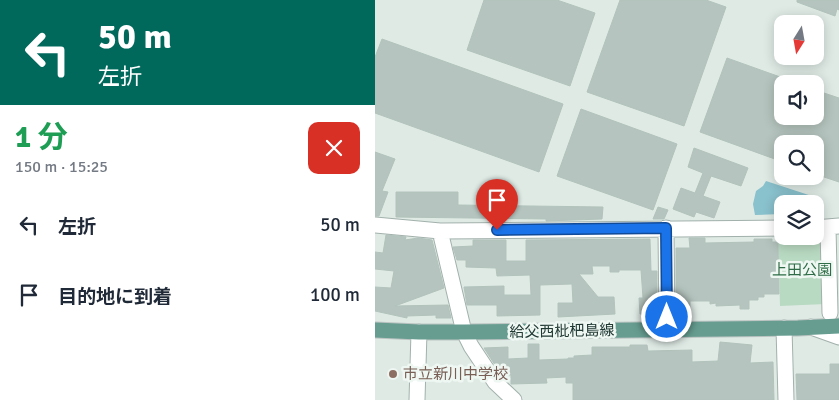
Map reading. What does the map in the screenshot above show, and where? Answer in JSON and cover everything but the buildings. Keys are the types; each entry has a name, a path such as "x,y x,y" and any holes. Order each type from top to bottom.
{"main road":[{"name":"給父西枇杷島線","path":"375,330 463,332 839,326"}],"street":[{"path":"375,224 440,231 774,228"},
{"path":"811,327 834,313 827,227"},
{"path":"666,228 667,330"},
{"path":"440,231 463,332 495,382 514,400"},
{"path":"811,327 839,337"},
{"path":"783,328 785,400"},
{"path":"417,400 419,332"}],"green space":[{"name":"上田公園","path":"824,235 826,304 780,306 778,245 824,245"}],"water":[{"path":"766,181 809,195 774,195 774,214 755,215 753,204 756,191"}],"place":[{"name":"市立新川中学校","path":"393,374"}],"route":[{"path":"497,230 666,228 667,317"}]}
